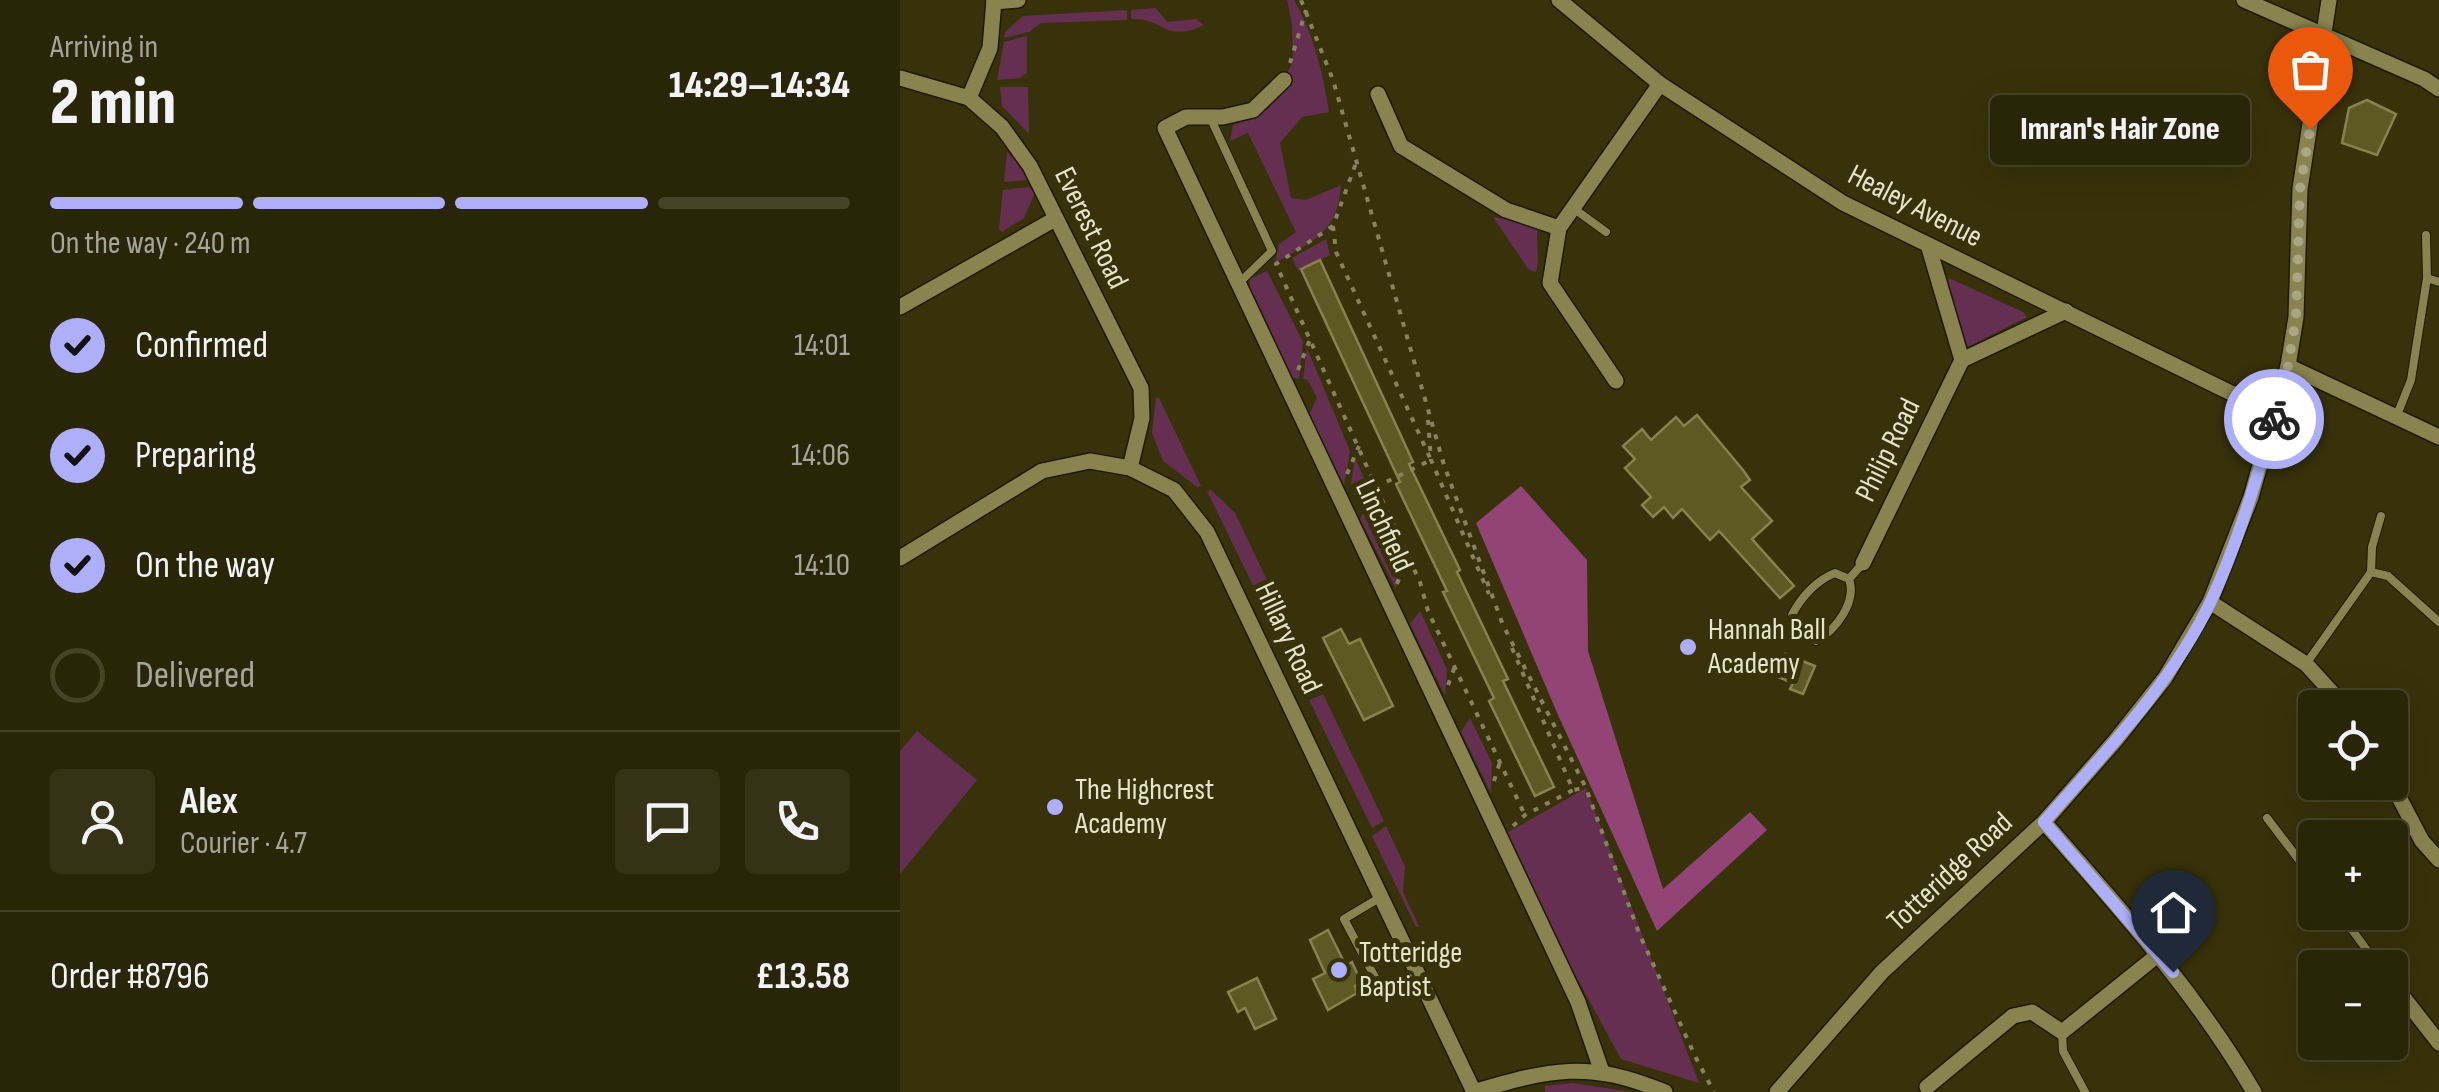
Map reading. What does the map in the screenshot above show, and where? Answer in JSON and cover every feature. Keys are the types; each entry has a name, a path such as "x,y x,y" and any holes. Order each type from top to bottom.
{"street":[{"path":"969,98 990,48 994,1 1018,0"},
{"name":"Healey Avenue","path":"1559,0 1660,84 1843,203 2231,394 2277,408"},
{"path":"2244,0 2326,34 2439,89"},
{"name":"Totteridge Road","path":"1777,1092 1882,972 2044,822 2116,741 2165,678 2210,602 2251,498 2288,366 2296,317 2300,189 2329,0"},
{"name":"Everest Road","path":"900,78 969,98 1002,127 1030,166 1141,388 1142,418 1130,468"},
{"name":"Linchfield","path":"1284,80 1253,110 1186,117 1166,128 1578,1002 1602,1072"},
{"path":"1616,380 1550,283 1559,228 1660,84"},
{"path":"1378,94 1402,146 1506,210 1559,228"},
{"path":"900,307 1055,218"},
{"path":"1929,248 1962,360 2066,311"},
{"name":"Philip Road","path":"1864,563 1962,360"},
{"path":"2288,366 2439,437"},
{"name":"Hillary Road","path":"900,558 1042,471 1090,461 1130,468 1174,490 1207,532 1474,1092"},
{"path":"2210,602 2306,664 2330,690"},
{"path":"2400,800 2422,841 2439,860"},
{"path":"2044,822 2159,954 2219,1033 2254,1092"},
{"path":"1927,1087 2013,1016 2032,1012 2062,1032 2159,954"},
{"path":"2408,1003 2439,1042"},
{"path":"1474,1092 1545,1071 1602,1072 1665,1092"}],"lane":[{"path":"1210,117 1272,251 1239,284"},
{"path":"1573,208 1606,232"},
{"path":"2396,415 2411,380 2426,278 2426,235"},
{"path":"2426,278 2439,282"},
{"path":"2306,664 2372,572 2372,547 2382,516"},
{"path":"1849,579 1864,563"},
{"path":"2372,572 2388,576 2439,622"},
{"path":"1835,573 1849,579 1853,593 1848,604 1838,622 1816,641 1792,615 1822,578 1835,573"},
{"path":"2267,818 2298,859"},
{"path":"1378,981 1344,919 1381,897"},
{"path":"2062,1032 2063,1051 2085,1092"}],"path":[{"path":"1300,0 1332,80 1444,465 1503,625 1586,788 1639,933 1714,1092"},
{"path":"1284,80 1306,10"},
{"path":"1356,163 1333,226 1336,252 1431,460 1573,790"},
{"path":"1333,226 1276,264 1420,582 1428,611 1526,815"},
{"path":"1290,391 1311,338"},
{"path":"1428,410 1431,460"},
{"path":"1338,494 1358,446"},
{"path":"1376,487 1431,460"},
{"path":"1500,837 1526,815 1573,790 1586,788"}],"shaded area":[{"path":"1287,0 1294,0 1312,41 1329,112 1302,117 1280,143 1291,198 1306,200 1341,185 1329,225 1312,241 1275,263 1279,244 1296,232 1248,133 1230,141 1233,125 1268,107 1293,62"},
{"path":"1156,8 1167,22 1196,19 1204,25 1181,32 1131,19 1131,10"},
{"path":"1127,10 1127,20 1041,23 1029,32 1004,38 1005,32 1023,16"},
{"path":"1027,36 1027,73 1020,78 997,80 1004,42"},
{"path":"1000,87 1028,87 1029,134 1002,106"},
{"path":"1007,152 1020,164 1028,180 1004,182"},
{"path":"1030,187 1035,192 1024,218 1002,232 999,229 1003,190"},
{"path":"1493,217 1539,224 1536,272 1529,270"},
{"path":"1326,239 1330,255 1298,271 1292,258"},
{"path":"1267,271 1303,342 1299,379 1291,377 1249,289 1250,279"},
{"path":"1949,278 2027,317 1968,347 1947,283"},
{"path":"1307,348 1350,451 1344,485 1309,415 1317,398 1308,380 1303,379"},
{"path":"1156,398 1201,486 1197,487 1163,461 1152,433"},
{"path":"1355,458 1400,558 1396,589 1360,519 1368,504 1360,486 1351,484"},
{"path":"1521,486 1587,560 1588,651 1663,889 1750,812 1767,830 1657,931 1476,523"},
{"path":"1211,490 1235,513 1277,601 1263,606 1207,491"},
{"path":"1279,604 1321,691 1310,696 1265,611"},
{"path":"1420,611 1447,669 1445,696 1410,624"},
{"path":"1323,694 1384,821 1372,828 1309,700"},
{"path":"1470,718 1492,763 1491,793 1461,732"},
{"path":"917,731 977,780 900,874 900,751"},
{"path":"1586,788 1699,1083 1621,1059 1500,837"},
{"path":"1386,826 1405,866 1403,892 1419,926 1416,927 1372,836"},
{"path":"1572,1083 1632,1092 1545,1092 1545,1086"}],"building":[{"path":"2367,100 2396,114 2377,155 2342,143 2349,108"},
{"path":"1320,260 1508,679 1503,681 1554,787 1535,796 1489,701 1494,698 1396,484 1400,482 1301,269"},
{"path":"1697,415 1743,470 1750,480 1741,487 1772,521 1752,539 1794,586 1780,598 1719,531 1710,540 1682,509 1673,518 1664,507 1653,517 1642,505 1651,497 1625,468 1635,459 1623,446 1642,429 1651,440 1676,417 1684,426"},
{"path":"1341,629 1349,644 1360,639 1393,706 1364,720 1323,638"},
{"path":"1785,654 1815,666 1803,694 1790,689 1793,683 1776,676"},
{"name":"Totteridge Baptist","path":"1328,930 1346,966 1352,962 1361,982 1355,986 1357,993 1328,1010 1313,979 1325,973 1310,940"},
{"path":"1257,978 1276,1019 1255,1029 1245,1008 1238,1012 1228,992"}],"way so far":[{"path":"2274,419 2296,317 2300,189 2310,129"}],"place":[{"name":"Imran's Hair Zone","path":"2310,129"},
{"name":"Hannah Ball Academy","path":"1688,647"},
{"name":"The Highcrest Academy","path":"1055,807"},
{"name":"Totteridge Baptist","path":"1339,970"}],"route":[{"path":"2173,972 2044,822 2116,741 2165,678 2210,602 2251,498 2274,419"}]}
